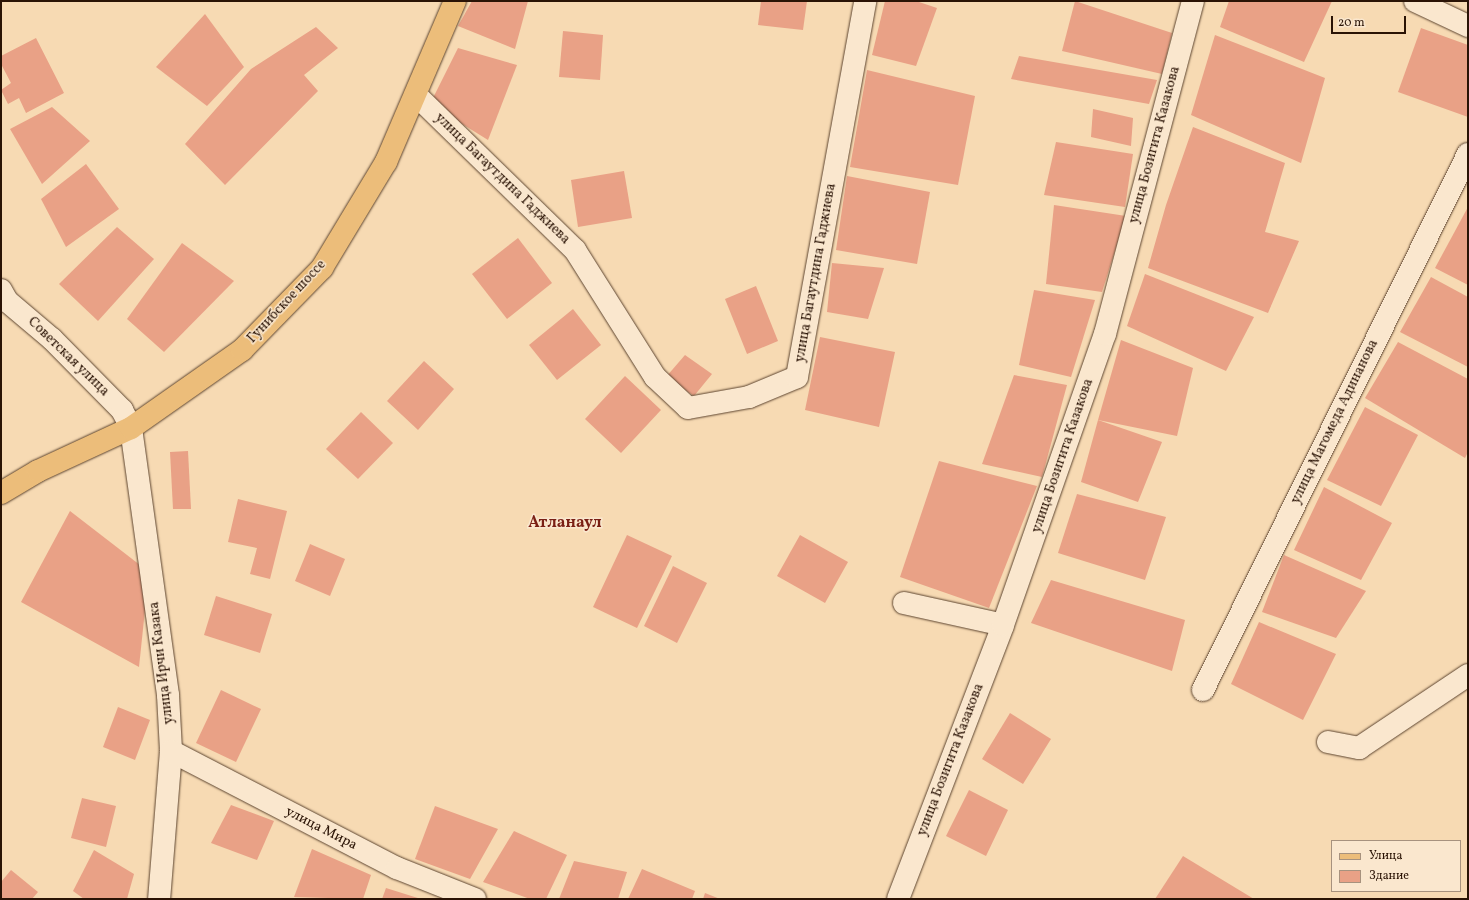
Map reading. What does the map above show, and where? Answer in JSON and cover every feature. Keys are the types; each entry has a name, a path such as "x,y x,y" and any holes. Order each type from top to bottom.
{"main road":[{"name":"Гунибское шоссе","path":"1,493 38,471 131,428 242,350 322,268 386,162 455,1"}],"street":[{"name":"улица Багаутдина Гаджиева","path":"416,95 575,250 655,377 688,408 749,397 797,377 865,1"},
{"name":"улица Бозигита Казакова","path":"898,899 1003,625 1105,334 1193,1"},
{"path":"1415,1 1468,26"},
{"name":"улица Магомеда Адинанова","path":"1203,690 1468,154"},
{"name":"Советская улица","path":"1,290 7,301 52,339 122,410 131,428"},
{"name":"улица Ирчи Казака","path":"131,428 168,695 171,751 159,899"},
{"path":"904,603 1003,625"},
{"path":"1328,742 1359,748 1468,675"},
{"name":"улица Мира","path":"171,751 397,868 475,899"}],"building":[{"path":"472,1 528,1 515,49 458,26"},
{"path":"761,1 807,1 803,30 758,25"},
{"path":"885,1 916,1 937,8 916,66 872,55"},
{"path":"1075,1 1172,33 1162,74 1062,51"},
{"path":"1229,1 1332,1 1304,62 1220,27"},
{"path":"205,14 244,67 207,106 156,67"},
{"path":"316,27 338,48 304,75 318,91 225,185 185,144 251,69"},
{"path":"1421,28 1468,45 1468,117 1398,92"},
{"path":"563,31 603,35 600,80 559,77"},
{"path":"1215,35 1325,78 1301,163 1191,115"},
{"path":"36,38 64,93 26,113 19,98 8,104 1,90 11,83 1,64 1,56"},
{"path":"458,48 517,65 488,140 430,104"},
{"path":"1019,56 1157,80 1149,104 1011,79"},
{"path":"867,70 975,96 958,185 850,167"},
{"path":"52,107 90,141 42,184 10,129"},
{"path":"1093,109 1133,118 1131,146 1091,137"},
{"path":"1193,127 1285,163 1265,232 1299,241 1268,313 1148,268 1166,205"},
{"path":"1056,142 1133,154 1125,207 1044,195"},
{"path":"86,164 119,209 66,247 41,199"},
{"path":"624,171 632,218 578,227 571,180"},
{"path":"847,176 930,192 917,264 836,250"},
{"path":"1054,205 1126,216 1102,292 1046,284"},
{"path":"1468,207 1468,285 1435,268"},
{"path":"117,227 154,259 98,321 59,284"},
{"path":"518,238 552,283 507,319 472,274"},
{"path":"182,243 234,281 164,352 127,319"},
{"path":"832,263 884,268 868,319 827,312"},
{"path":"1145,274 1254,317 1226,371 1127,326"},
{"path":"1431,277 1468,297 1468,367 1400,332"},
{"path":"756,286 778,341 747,354 725,299"},
{"path":"1034,290 1095,300 1071,377 1019,365"},
{"path":"573,309 601,345 557,380 529,345"},
{"path":"820,337 895,352 879,427 805,410"},
{"path":"1121,340 1193,368 1177,436 1098,420"},
{"path":"1398,342 1468,379 1468,452 1465,458 1365,398"},
{"path":"685,355 712,374 694,396 666,377"},
{"path":"424,361 454,389 418,430 387,401"},
{"path":"1014,375 1067,385 1042,477 982,464"},
{"path":"625,376 661,410 621,453 585,419"},
{"path":"1365,407 1418,435 1381,506 1327,480"},
{"path":"361,412 393,443 358,479 326,449"},
{"path":"1098,420 1162,442 1138,502 1081,482"},
{"path":"188,451 191,509 173,509 170,452"},
{"path":"939,461 1037,486 989,608 900,577"},
{"path":"1324,487 1392,523 1361,580 1294,550"},
{"path":"1077,494 1166,517 1145,580 1058,553"},
{"path":"238,499 287,511 270,579 250,574 257,548 228,542"},
{"path":"70,511 149,572 139,667 21,602"},
{"path":"627,535 672,556 637,628 593,607"},
{"path":"800,535 848,562 825,603 777,576"},
{"path":"310,544 345,559 330,596 295,581"},
{"path":"1284,555 1366,591 1336,638 1262,612"},
{"path":"673,566 707,583 677,643 644,626"},
{"path":"1051,580 1185,620 1172,671 1031,623"},
{"path":"216,596 272,614 260,653 204,635"},
{"path":"1259,622 1336,654 1303,720 1231,684"},
{"path":"221,690 261,709 236,762 196,743"},
{"path":"118,707 150,720 135,760 103,747"},
{"path":"1010,713 1051,739 1023,784 982,759"},
{"path":"969,790 1008,810 986,856 946,836"},
{"path":"82,798 116,806 106,847 71,838"},
{"path":"231,805 274,821 257,860 211,843"},
{"path":"435,806 498,829 470,879 415,859"},
{"path":"514,831 567,855 546,899 530,899 483,882"},
{"path":"312,849 371,875 363,899 294,897"},
{"path":"94,850 134,874 127,899 84,899 73,891"},
{"path":"1183,856 1254,899 1155,899"},
{"path":"574,861 627,872 618,899 559,899"},
{"path":"642,869 695,891 692,899 628,899"},
{"path":"11,870 38,892 32,899 1,899 1,882"},
{"path":"386,888 421,899 382,899"},
{"path":"705,893 720,899 703,899"}],"district":[{"name":"Атланаул","path":"565,523"}]}
